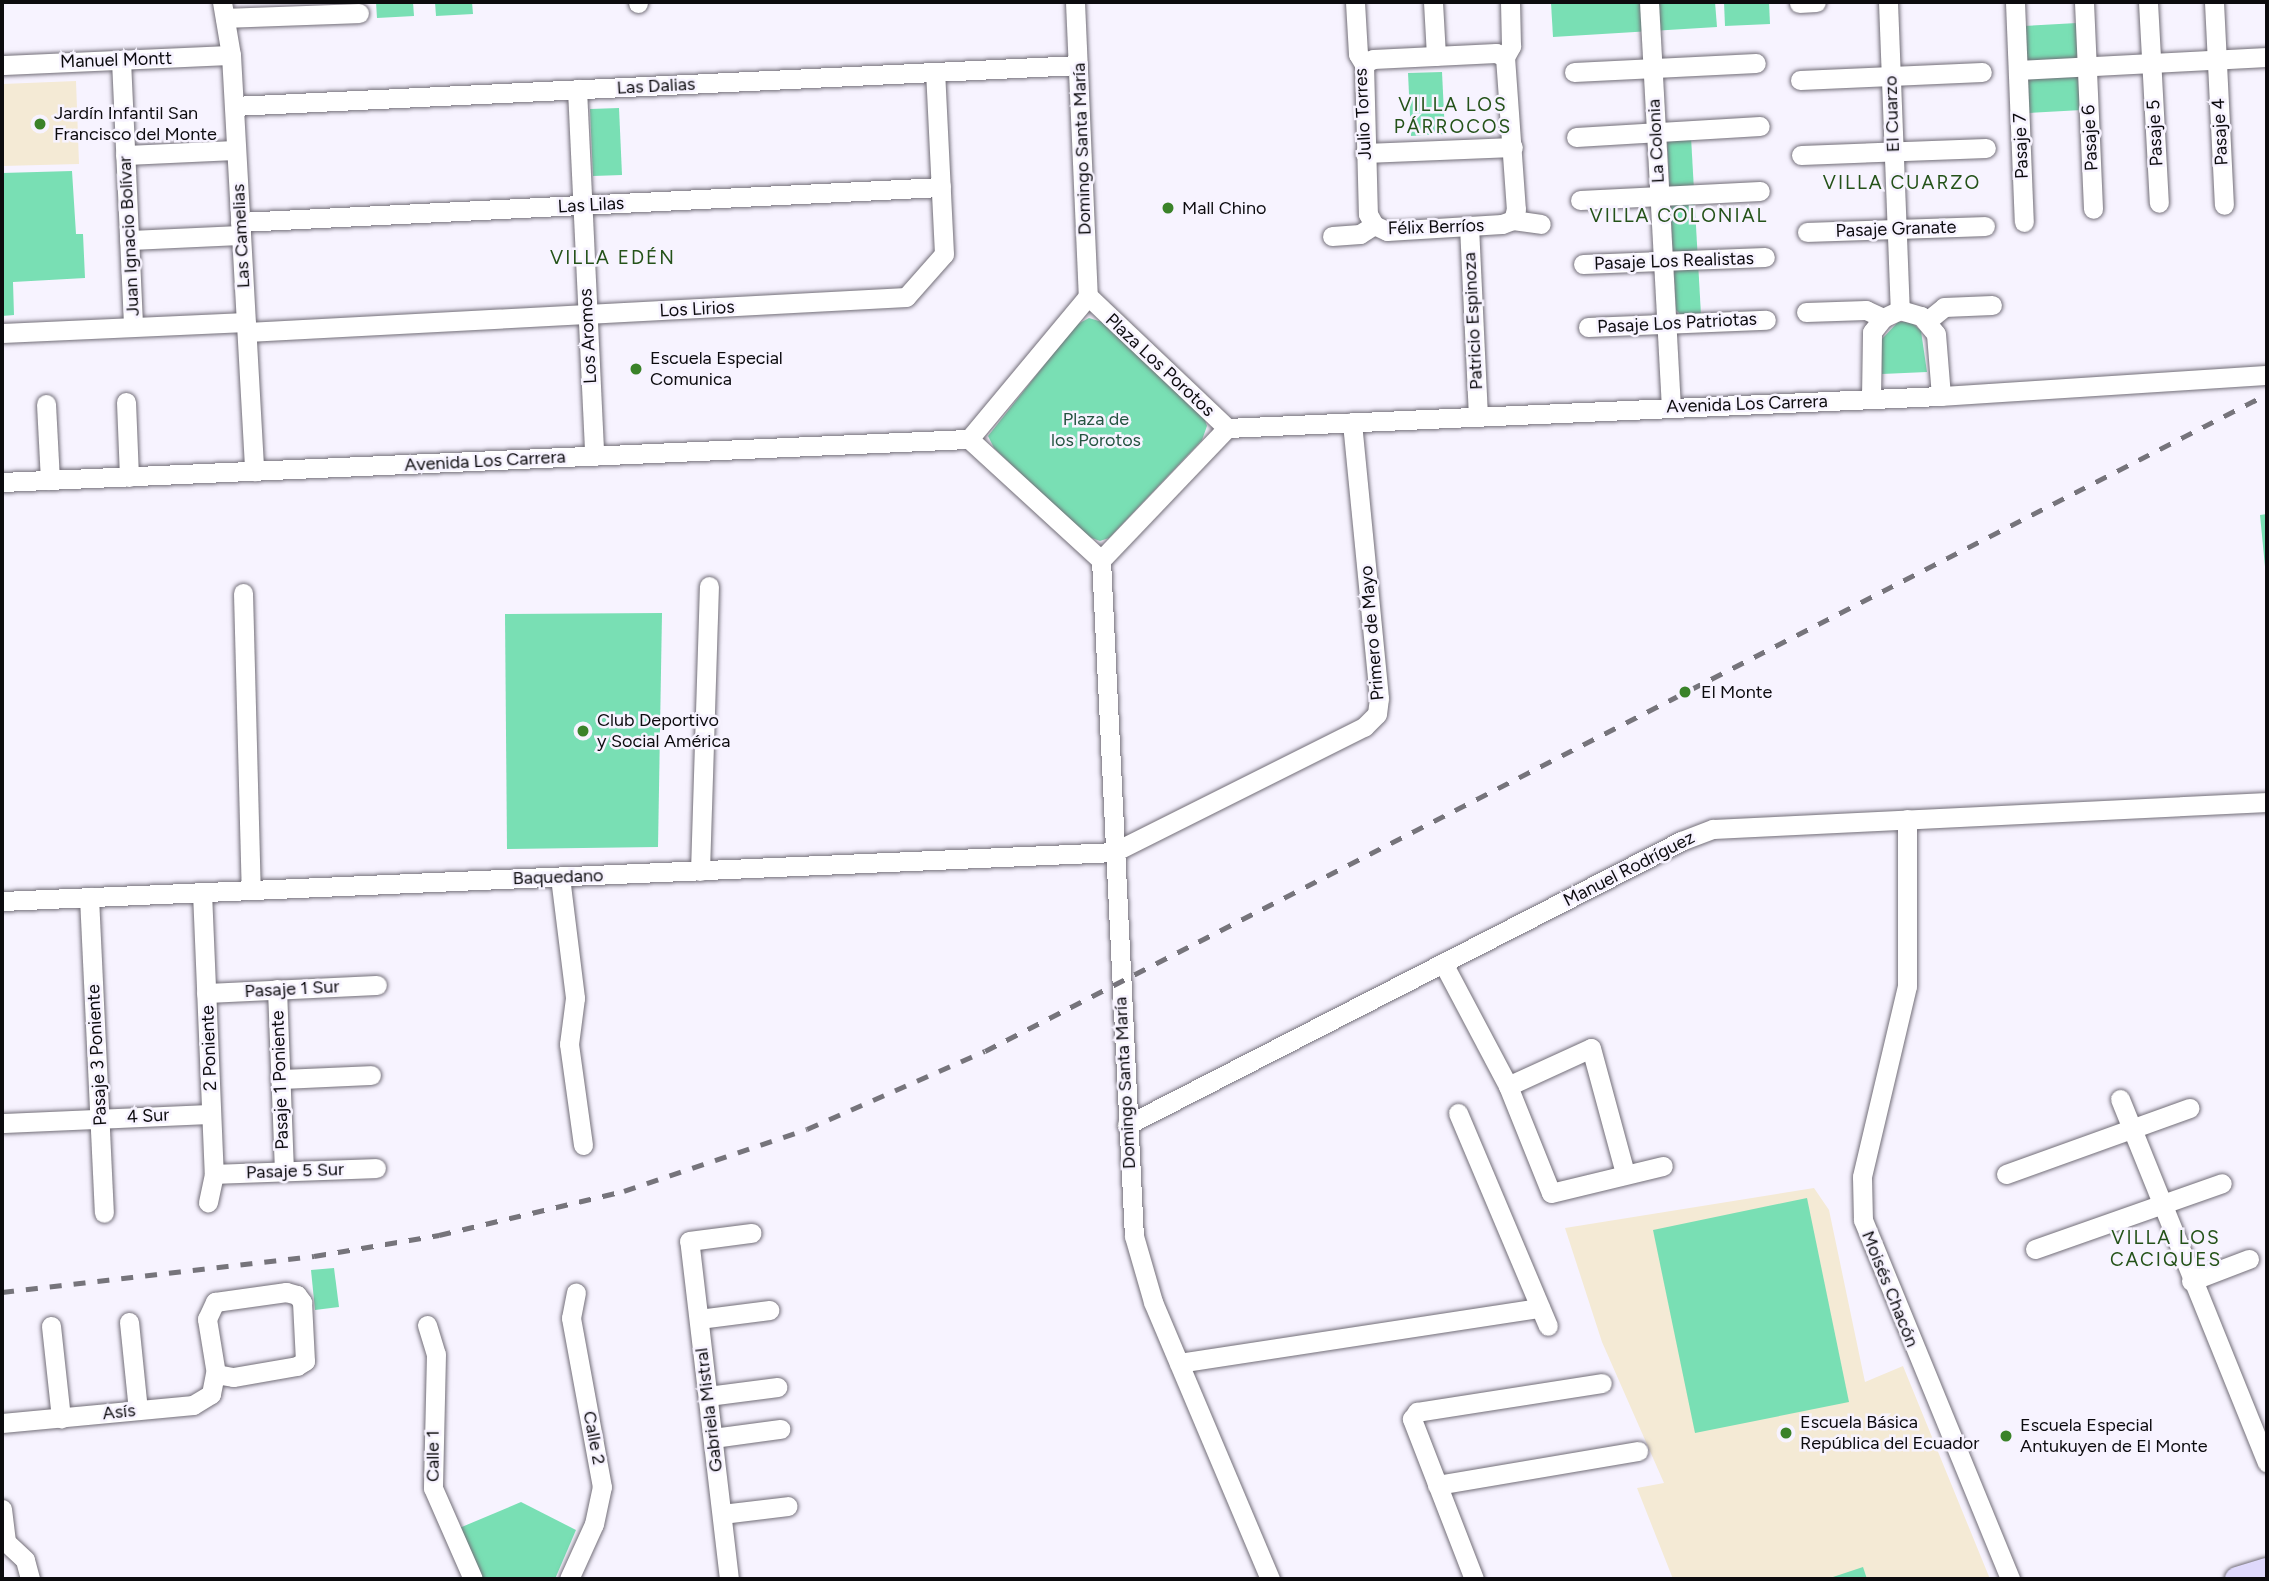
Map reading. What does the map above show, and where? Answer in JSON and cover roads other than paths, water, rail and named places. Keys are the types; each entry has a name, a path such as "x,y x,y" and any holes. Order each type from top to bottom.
{"main road":[{"path":"2237,1579 2265,1573"}],"street":[{"name":"Domingo Santa María","path":"1075,2 1088,296"},
{"name":"Julio Torres","path":"1354,2 1357,50 1364,64 1368,214 1374,225"},
{"path":"1433,2 1436,56"},
{"path":"1510,2 1511,46 1505,57 1513,147 1513,220"},
{"name":"La Colonia","path":"1649,2 1671,407"},
{"path":"1798,3 1816,2"},
{"name":"El Cuarzo","path":"1871,398 1870,341 1891,314 1897,229 1888,2"},
{"name":"Pasaje 7","path":"2015,2 2024,222"},
{"name":"Pasaje 6","path":"2084,2 2093,209"},
{"name":"Pasaje 5","path":"2148,2 2158,203"},
{"name":"Pasaje 4","path":"2214,2 2224,205"},
{"path":"224,10 359,13"},
{"name":"Las Camelias","path":"224,10 231,55 254,471"},
{"path":"1364,64 1373,59 1496,53 1505,57"},
{"name":"Manuel Montt","path":"2,65 231,55"},
{"path":"2018,70 2267,57"},
{"name":"Juan Ignacio Bolívar","path":"121,60 133,327"},
{"path":"1574,72 1756,63"},
{"name":"Las Dalias","path":"234,106 1078,65"},
{"name":"Los Lirios","path":"2,333 587,315 906,298 944,257 935,72"},
{"path":"1800,80 1982,72"},
{"name":"Los Aromos","path":"577,89 594,456"},
{"path":"1576,137 1760,126"},
{"path":"1365,153 1513,147"},
{"path":"1801,155 1986,148"},
{"path":"125,155 236,150"},
{"name":"Las Lilas","path":"129,240 241,229 582,205 941,187"},
{"path":"1580,200 1760,191"},
{"name":"Félix Berríos","path":"1332,236 1360,234 1374,225 1387,230 1469,226 1513,220 1541,224"},
{"name":"Patricio Espinoza","path":"1469,226 1478,416"},
{"name":"Pasaje Granate","path":"1807,232 1985,226"},
{"name":"Pasaje Los Realistas","path":"1583,264 1765,257"},
{"path":"1088,296 969,439 1101,560"},
{"name":"Plaza Los Porotos","path":"1088,296 1227,428 1101,560"},
{"path":"1806,312 1866,310 1927,321 1950,306 1992,304"},
{"name":"Pasaje Los Patriotas","path":"1588,327 1766,320"},
{"path":"1927,321 1938,341 1941,396"},
{"name":"Avenida Los Carrera","path":"1227,428 1941,396 2267,375"},
{"path":"126,402 129,477"},
{"path":"46,404 50,480"},
{"name":"Primero de Mayo","path":"1114,852 1364,727 1377,714 1379,698 1352,422"},
{"name":"Avenida Los Carrera","path":"2,482 969,439"},
{"name":"Domingo Santa María","path":"1101,560 1127,1125 1138,1258 1270,1579"},
{"path":"700,871 709,586"},
{"path":"243,593 251,890"},
{"name":"Manuel Rodríguez","path":"1127,1125 1697,834 1731,826 2267,802"},
{"name":"Moisés Chacón","path":"1907,819 1907,986 1862,1177 1863,1220 2010,1579"},
{"name":"Baquedano","path":"2,901 1114,852"},
{"path":"560,877 575,998 569,1044 583,1145"},
{"name":"2 Poniente","path":"202,892 214,1174 208,1202"},
{"name":"Pasaje 3 Poniente","path":"89,897 104,1213"},
{"path":"1443,964 1508,1086 1552,1193 1625,1173 1663,1166"},
{"name":"Pasaje 1 Sur","path":"206,993 377,985"},
{"name":"Pasaje 1 Poniente","path":"277,989 284,1171"},
{"path":"1508,1086 1591,1048 1625,1173"},
{"path":"280,1079 370,1075"},
{"path":"2120,1099 2191,1281 2267,1462"},
{"path":"2006,1174 2189,1108"},
{"path":"1458,1113 1548,1326"},
{"name":"4 Sur","path":"2,1123 211,1114"},
{"name":"Pasaje 5 Sur","path":"214,1174 376,1168"},
{"path":"2035,1250 2222,1183"},
{"name":"Gabriela Mistral","path":"729,1579 689,1241 751,1233"},
{"path":"2191,1281 2249,1258"},
{"path":"286,1292 297,1294 302,1302 304,1361 297,1366 233,1377 215,1374 207,1319 215,1302 286,1292"},
{"name":"Calle 2","path":"569,1579 594,1524 602,1487 572,1318 576,1292"},
{"path":"1179,1363 1540,1308"},
{"path":"699,1319 769,1310"},
{"path":"129,1322 138,1410"},
{"name":"Calle 1","path":"427,1325 436,1354 433,1488 473,1579"},
{"path":"51,1326 61,1418"},
{"name":"Asís","path":"2,1423 200,1403 215,1388 215,1374"},
{"path":"1474,1579 1412,1419 1417,1412 1602,1383"},
{"path":"708,1396 776,1387"},
{"path":"713,1437 780,1429"},
{"path":"1437,1485 1638,1451"},
{"path":"722,1514 788,1506"},
{"path":"2,1509 8,1552 28,1565 30,1579"}],"railway":[{"path":"2,1292 314,1256 439,1235 624,1191 807,1129 985,1051 2267,394"}],"place":[{"name":"Jardín Infantil San Francisco del Monte","path":"40,124"},
{"name":"Mall Chino","path":"1168,208"},
{"name":"Escuela Especial Comunica","path":"636,369"},
{"name":"El Monte","path":"1685,692"},
{"name":"Club Deportivo y Social América","path":"583,731"},
{"name":"Escuela Básica República del Ecuador","path":"1786,1433"},
{"name":"Escuela Especial Antukuyen de El Monte","path":"2006,1436"}],"district":[{"name":"VILLA LOS PÁRROCOS","path":"1453,116"},
{"name":"VILLA CUARZO","path":"1902,183"},
{"name":"VILLA COLONIAL","path":"1679,216"},
{"name":"VILLA EDÉN","path":"613,258"},
{"name":"VILLA LOS CACIQUES","path":"2166,1249"}],"park label":[{"name":"Plaza de los Porotos","path":"1096,430"}]}
